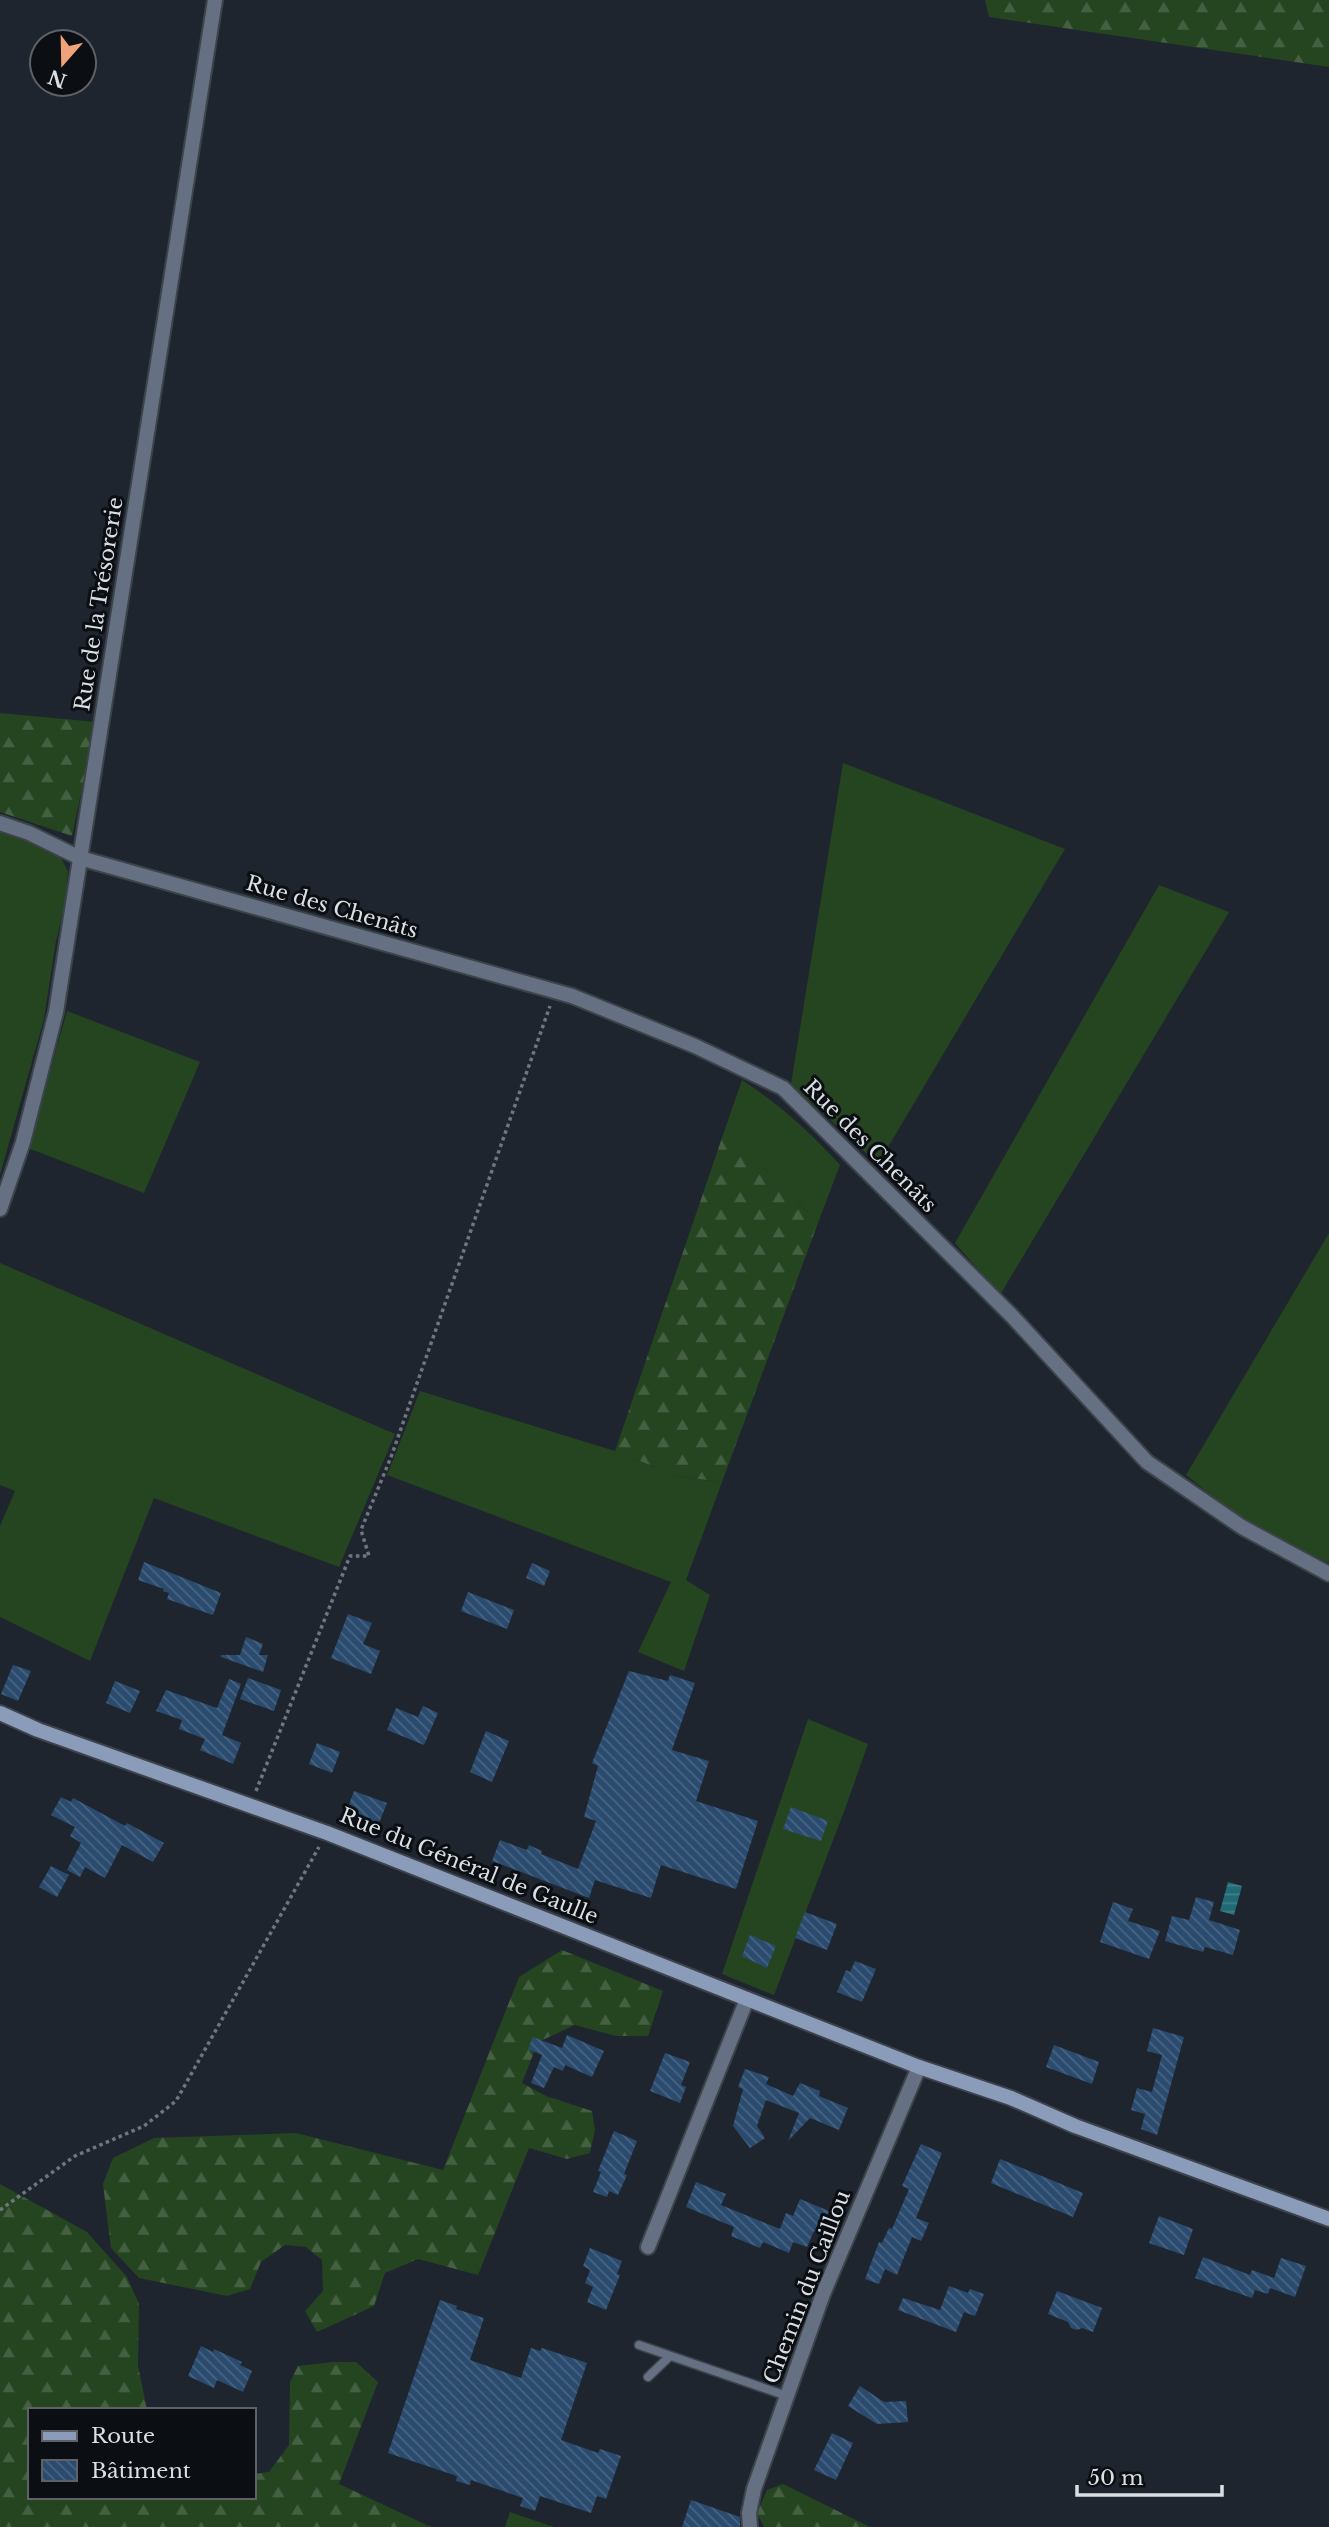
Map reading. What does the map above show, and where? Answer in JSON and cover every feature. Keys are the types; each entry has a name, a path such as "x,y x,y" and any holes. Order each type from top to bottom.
{"main road":[{"name":"Rue du Général de Gaulle","path":"0,1713 38,1730 251,1804 919,2067 1011,2098 1075,2126 1329,2219"}],"street":[{"name":"Rue de la Trésorerie","path":"0,1209 23,1142 56,1012 215,0"},
{"name":"Rue des Chenâts","path":"0,823 29,833 80,858 556,991 695,1046 783,1088 1012,1316 1147,1462 1242,1527 1329,1574"},
{"path":"648,2247 747,1999"},
{"name":"Chemin du Caillou","path":"750,2527 754,2489 823,2294 919,2067"}],"lane":[{"path":"639,2345 787,2396"},
{"path":"648,2377 670,2356"}],"path":[{"path":"251,1804 350,1556 369,1556 361,1530 391,1457 556,991"},
{"path":"0,2210 75,2156 144,2126 176,2101 327,1833"}],"green space":[{"path":"985,0 1329,0 1329,67 989,17"},
{"path":"0,713 96,722 72,836 0,812"},
{"path":"843,763 1065,849 878,1164 791,1084"},
{"path":"0,829 41,842 60,856 68,871 66,902 56,941 44,1019 0,1175"},
{"path":"1159,885 1229,912 1000,1295 955,1243"},
{"path":"67,1011 200,1062 144,1193 28,1148"},
{"path":"742,1080 794,1119 840,1165 818,1223 725,1129"},
{"path":"725,1129 818,1223 722,1482 677,1476 615,1451"},
{"path":"1329,1233 1329,1563 1277,1539 1233,1513 1186,1475"},
{"path":"0,1263 395,1434 339,1567 154,1498 90,1661 0,1617 0,1526 15,1491 0,1485"},
{"path":"420,1391 615,1451 677,1476 722,1482 686,1580 710,1595 684,1671 638,1652 671,1582 387,1475"},
{"path":"808,1719 868,1744 774,1995 722,1974"},
{"path":"562,1950 663,1991 648,2036 616,2036 575,2025 538,2042 522,2083 546,2096 592,2111 595,2130 590,2153 567,2159 529,2148 478,2275 418,2259 385,2273 374,2306 317,2332 305,2311 323,2291 322,2260 306,2247 285,2245 261,2262 250,2289 227,2296 139,2278 111,2248 103,2184 113,2158 154,2138 296,2133 443,2170 519,1977"},
{"path":"0,2184 87,2232 127,2277 139,2304 138,2366 147,2408 28,2408 28,2499 256,2499 256,2474 269,2472 289,2445 290,2382 298,2366 356,2362 378,2382 339,2484 431,2527 0,2527"},
{"path":"783,2484 870,2527 764,2527 757,2513 767,2490"},
{"path":"510,2512 554,2527 505,2527"}],"water":[{"path":"1228,1882 1242,1886 1234,1915 1220,1911"}],"building":[{"path":"144,1562 221,1593 213,1615 167,1599 169,1593 163,1591 164,1589 138,1580"},
{"path":"532,1563 550,1571 544,1586 526,1578"},
{"path":"468,1592 514,1610 507,1629 461,1611"},
{"path":"348,1614 372,1623 363,1644 380,1651 371,1674 331,1658"},
{"path":"246,1637 263,1644 259,1655 268,1655 263,1672 221,1657 240,1655"},
{"path":"13,1665 31,1671 18,1701 1,1694"},
{"path":"629,1671 668,1681 670,1675 695,1683 672,1750 709,1761 696,1801 758,1821 736,1889 661,1865 651,1898 595,1880 589,1898 492,1861 500,1840 527,1850 529,1845 542,1851 541,1854 578,1869 596,1821 584,1817 598,1766 592,1763"},
{"path":"248,1678 281,1690 274,1711 240,1699"},
{"path":"229,1679 241,1684 222,1735 241,1743 233,1764 200,1750 205,1739 179,1729 182,1720 156,1711 166,1690 217,1708"},
{"path":"115,1681 140,1691 130,1713 106,1703"},
{"path":"423,1706 438,1713 424,1745 387,1730 396,1708 418,1717"},
{"path":"486,1731 509,1741 492,1782 470,1772"},
{"path":"317,1743 340,1752 332,1773 309,1764"},
{"path":"354,1791 387,1803 379,1823 347,1810"},
{"path":"61,1797 71,1802 73,1798 164,1843 153,1862 122,1845 105,1878 85,1867 80,1877 67,1870 81,1843 70,1836 75,1827 51,1815"},
{"path":"791,1807 828,1821 821,1841 783,1829"},
{"path":"51,1866 69,1875 57,1897 39,1887"},
{"path":"1196,1897 1214,1902 1209,1920 1240,1930 1233,1955 1205,1947 1203,1952 1165,1941 1172,1916 1189,1920"},
{"path":"1113,1902 1133,1909 1128,1921 1160,1931 1149,1959 1100,1942"},
{"path":"805,1912 837,1924 827,1950 795,1938"},
{"path":"750,1935 776,1946 767,1968 742,1956"},
{"path":"855,1961 876,1969 862,2002 837,1992 846,1970 850,1972"},
{"path":"1153,2028 1184,2037 1157,2135 1141,2129 1145,2114 1131,2110 1137,2088 1152,2092 1162,2055 1147,2051"},
{"path":"567,2035 604,2051 592,2077 565,2065 563,2071 554,2067 544,2088 531,2083 542,2055 528,2049 533,2037 562,2048"},
{"path":"1054,2045 1099,2062 1092,2084 1046,2067"},
{"path":"665,2053 690,2062 681,2085 686,2087 680,2103 650,2091"},
{"path":"745,2069 769,2077 766,2084 793,2096 800,2083 820,2091 819,2096 848,2108 839,2130 810,2118 788,2141 799,2113 766,2100 757,2126 765,2138 750,2148 733,2126 743,2089 738,2087"},
{"path":"614,2131 637,2141 618,2195 609,2191 607,2197 593,2192 601,2172 598,2171"},
{"path":"921,2144 942,2153 916,2218 929,2223 921,2241 912,2237 897,2275 885,2269 879,2284 865,2279 879,2242 882,2243 889,2228 892,2229 909,2189 902,2186"},
{"path":"1000,2159 1083,2193 1073,2217 991,2183"},
{"path":"696,2182 726,2194 721,2205 780,2229 786,2213 793,2216 800,2199 829,2211 820,2233 814,2231 807,2247 793,2242 789,2253 763,2242 760,2248 731,2236 734,2227 686,2207"},
{"path":"1159,2216 1193,2229 1184,2255 1149,2243"},
{"path":"590,2248 622,2261 617,2274 620,2275 606,2310 587,2302 593,2287 585,2283 590,2270 583,2266"},
{"path":"1203,2257 1250,2275 1252,2270 1274,2278 1281,2258 1306,2266 1295,2297 1270,2288 1268,2294 1255,2290 1252,2298 1195,2278"},
{"path":"949,2286 968,2293 970,2289 984,2294 975,2316 964,2312 956,2332 898,2310 903,2298 940,2310"},
{"path":"1057,2291 1102,2308 1093,2332 1071,2328 1068,2322 1048,2314"},
{"path":"440,2300 457,2306 456,2309 484,2318 470,2360 521,2378 531,2348 540,2351 542,2348 587,2363 561,2440 598,2453 600,2449 621,2456 606,2499 597,2496 591,2513 540,2496 535,2511 520,2506 523,2498 471,2480 470,2485 456,2481 457,2476 388,2453"},
{"path":"201,2346 242,2362 240,2365 252,2371 243,2392 217,2380 214,2388 188,2376"},
{"path":"860,2386 884,2402 906,2401 908,2422 877,2424 848,2406"},
{"path":"832,2433 853,2443 836,2480 814,2470"},
{"path":"691,2500 740,2517 740,2527 682,2527"}]}
